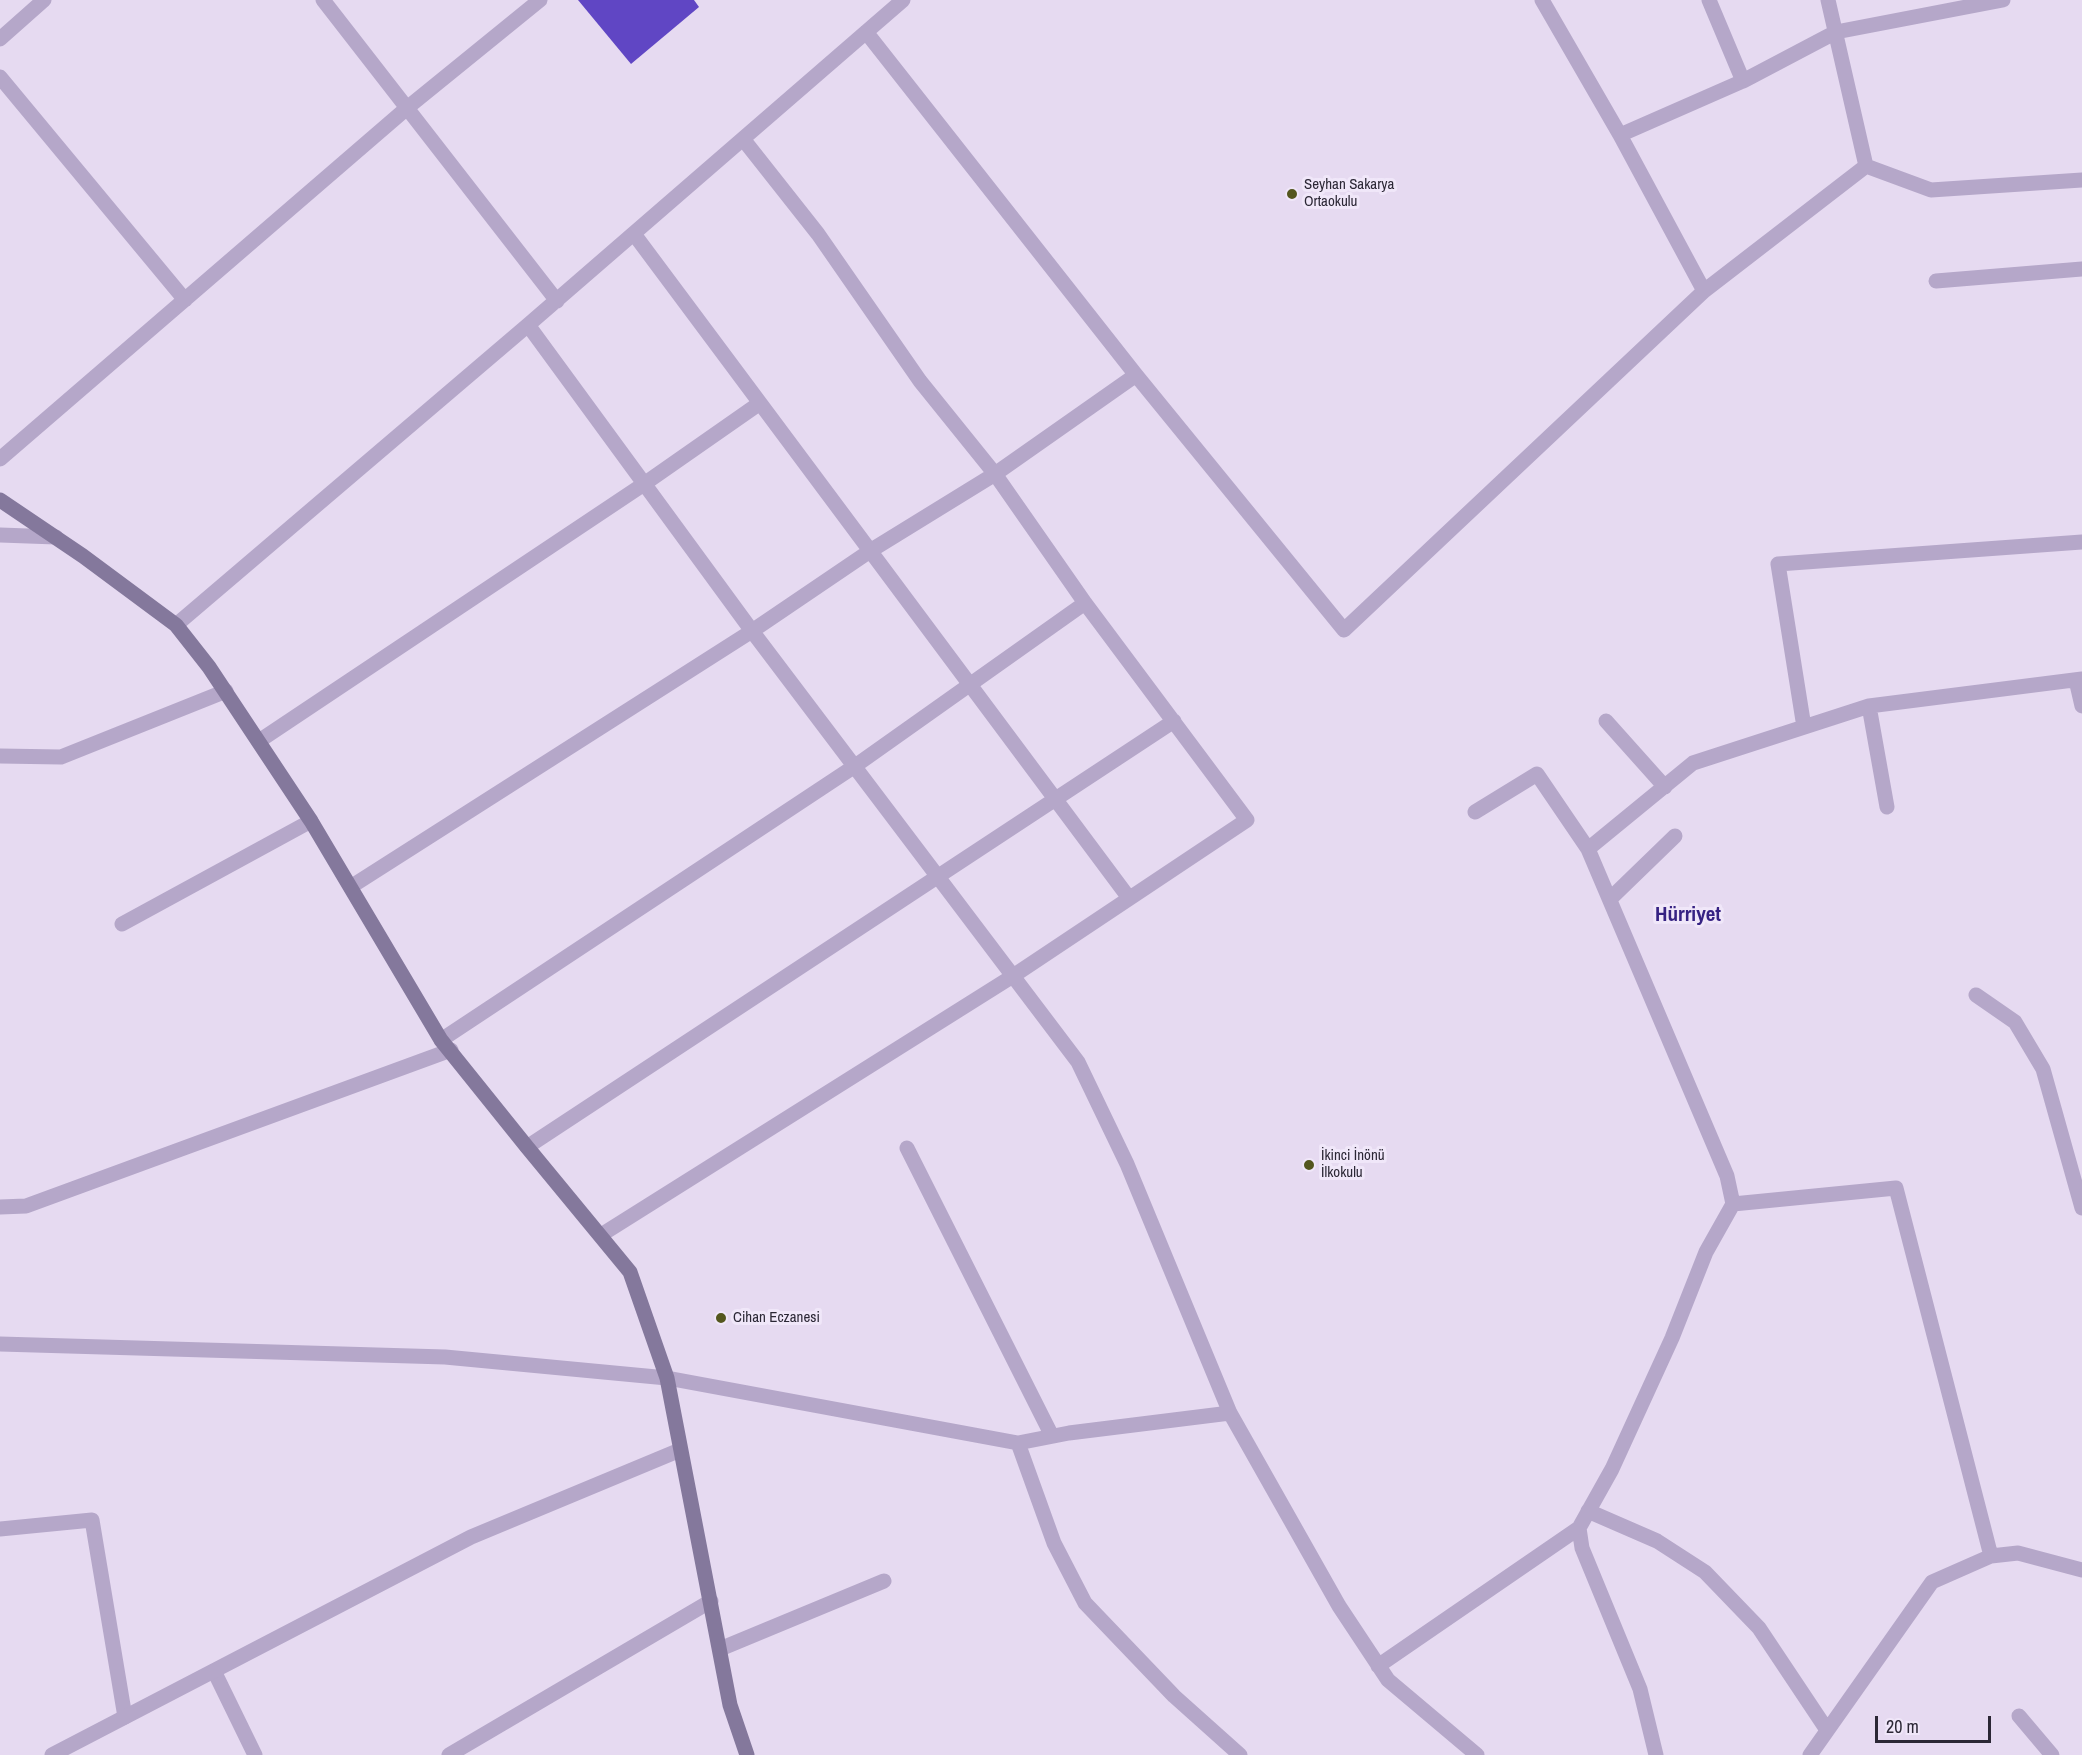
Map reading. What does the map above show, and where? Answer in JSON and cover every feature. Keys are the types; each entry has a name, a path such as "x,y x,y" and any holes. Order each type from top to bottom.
{"main road":[{"path":"0,500 56,537 176,625 226,691 311,820 446,1045 630,1272 667,1378 730,1705 747,1755"}],"street":[{"path":"0,39 44,0"},
{"path":"323,0 557,301"},
{"path":"0,459 407,108 540,0"},
{"path":"176,625 557,301 903,0"},
{"path":"1542,0 1620,135 1704,291"},
{"path":"1709,0 1743,81"},
{"path":"1828,0 1866,166"},
{"path":"1620,135 1743,81 1836,32 2003,0"},
{"path":"866,32 1136,375 1344,630 1704,291 1866,166"},
{"path":"0,77 185,300"},
{"path":"601,1235 1013,976 1247,820 1085,603 995,474 920,381 818,234 743,140"},
{"path":"1866,166 1930,190 2082,180"},
{"path":"634,234 1129,898"},
{"path":"1936,281 2082,269"},
{"path":"528,325 752,631 1078,1062 1127,1164 1230,1413 1339,1606 1388,1680 1477,1755"},
{"path":"352,886 752,631 870,551 995,474 1136,375"},
{"path":"260,741 645,484 760,403"},
{"path":"0,535 56,537"},
{"path":"1804,727 1778,564 2082,542"},
{"path":"0,1207 26,1206 446,1045 855,766 1085,603"},
{"path":"1588,849 1693,763 1869,706 2079,679 2082,706"},
{"path":"0,756 61,757 226,691"},
{"path":"1869,706 1887,807"},
{"path":"1606,720 1665,787"},
{"path":"527,1147 1174,722"},
{"path":"1378,1666 1579,1528 1612,1470 1672,1338 1706,1252 1733,1204 1727,1176 1588,849 1537,774 1475,812"},
{"path":"122,924 311,820"},
{"path":"1610,899 1676,836"},
{"path":"1976,996 2015,1022 2043,1070 2082,1208"},
{"path":"907,1148 1052,1436"},
{"path":"1733,1204 1896,1188 1991,1556"},
{"path":"0,1344 445,1357 667,1378 1018,1443 1052,1436 1230,1413"},
{"path":"1018,1443 1054,1543 1085,1603 1174,1696 1240,1755"},
{"path":"52,1755 471,1537 680,1450"},
{"path":"1588,1511 1656,1541 1705,1572 1759,1628 1827,1730"},
{"path":"0,1529 92,1520 125,1717"},
{"path":"1579,1528 1582,1548 1640,1689 1656,1755"},
{"path":"1810,1755 1932,1582 1991,1556 2018,1553 2082,1570"},
{"path":"720,1649 884,1581"},
{"path":"449,1755 711,1601"},
{"path":"214,1671 255,1755"},
{"path":"2019,1716 2052,1755"}],"building":[{"path":"578,0 694,0 699,7 631,64"}],"place":[{"name":"Seyhan Sakarya Ortaokulu","path":"1292,194"},
{"name":"İkinci İnönü İlkokulu","path":"1309,1165"},
{"name":"Cihan Eczanesi","path":"721,1318"}],"district":[{"name":"Hürriyet","path":"1688,915"}]}
